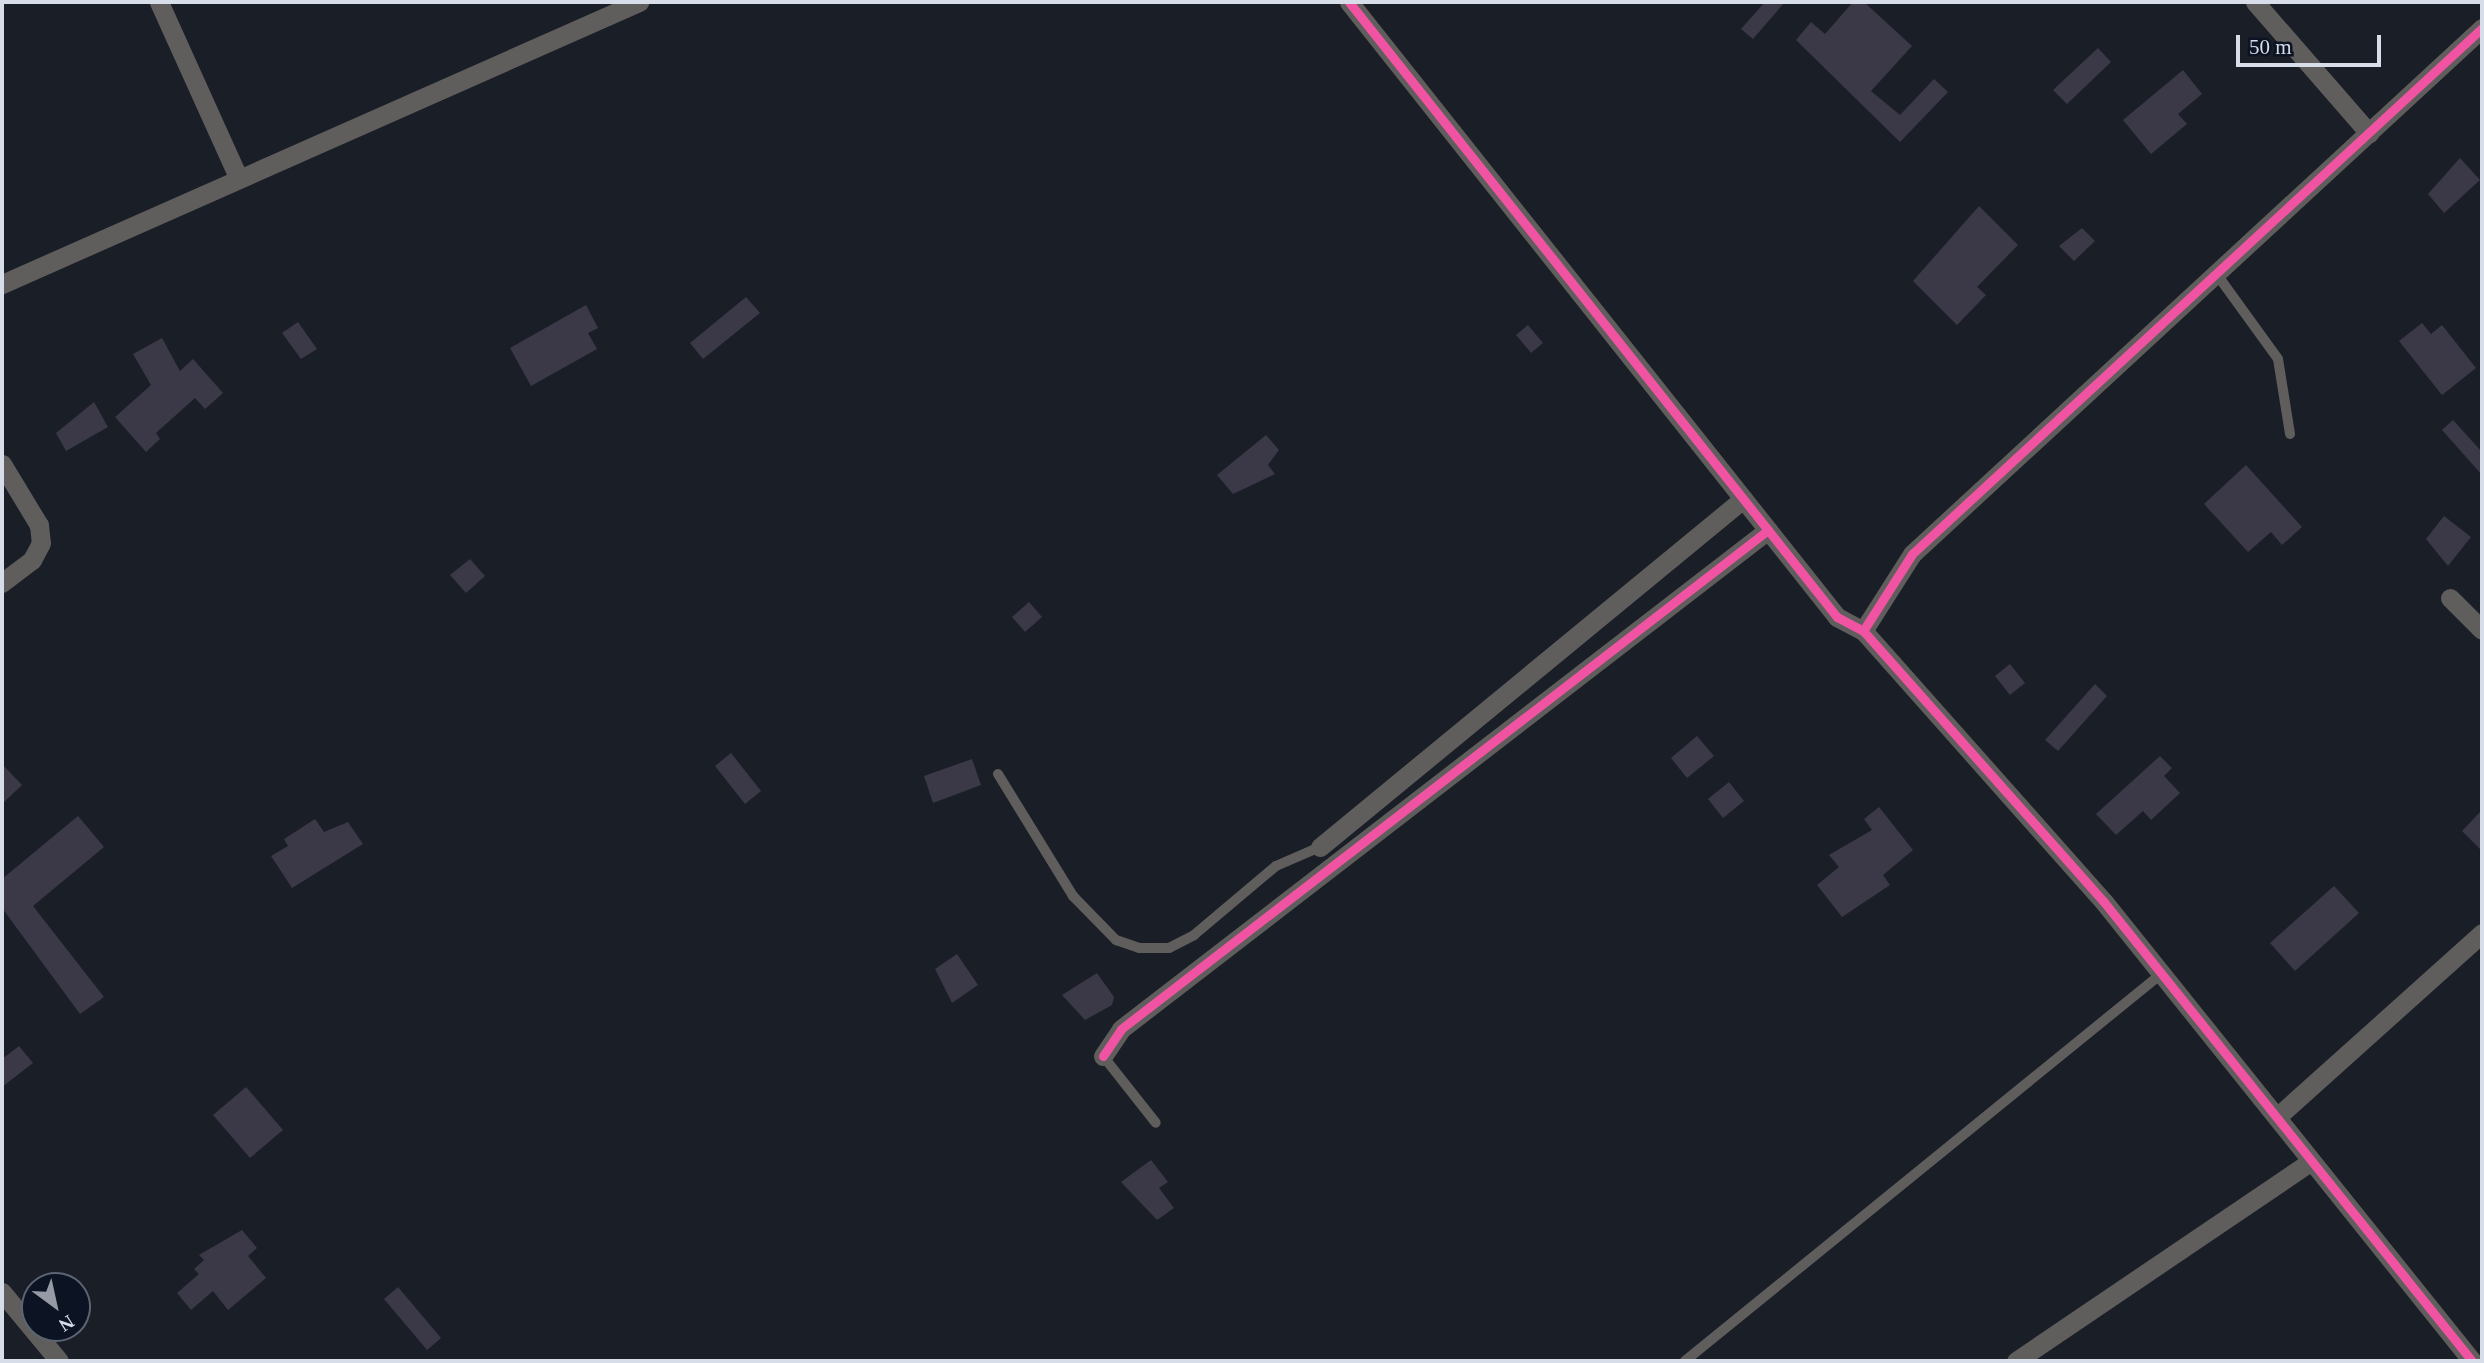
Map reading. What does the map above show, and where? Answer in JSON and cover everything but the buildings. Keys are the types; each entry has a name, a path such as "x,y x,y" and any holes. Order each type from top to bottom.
{"street":[{"path":"159,2 237,175"},
{"path":"2,284 237,175 639,2"},
{"path":"1349,2 1838,617 1863,631 2161,974 2472,1361"},
{"path":"2255,2 2369,133"},
{"path":"1863,631 1912,554 2218,276 2482,28"},
{"path":"2,464 39,525 41,543 32,560 2,583"},
{"path":"1320,847 1743,499"},
{"path":"1104,1056 1121,1029 1768,530"},
{"path":"2450,598 2482,630"},
{"path":"2277,1116 2482,933"},
{"path":"2016,1361 2312,1161"},
{"path":"2,1292 59,1361"}],"lane":[{"path":"2218,276 2278,359 2290,434"},
{"path":"998,774 1073,896 1116,940 1139,948 1169,947 1194,935 1276,866 1320,847"},
{"path":"1685,1361 2161,974"},
{"path":"1104,1056 1156,1123"}],"cycle path":[{"path":"1349,2 1837,617 1863,631"},
{"path":"2472,1361 2104,902 1863,631 1912,554 2482,28"},
{"path":"1103,1056 1121,1029 1768,530"}]}
